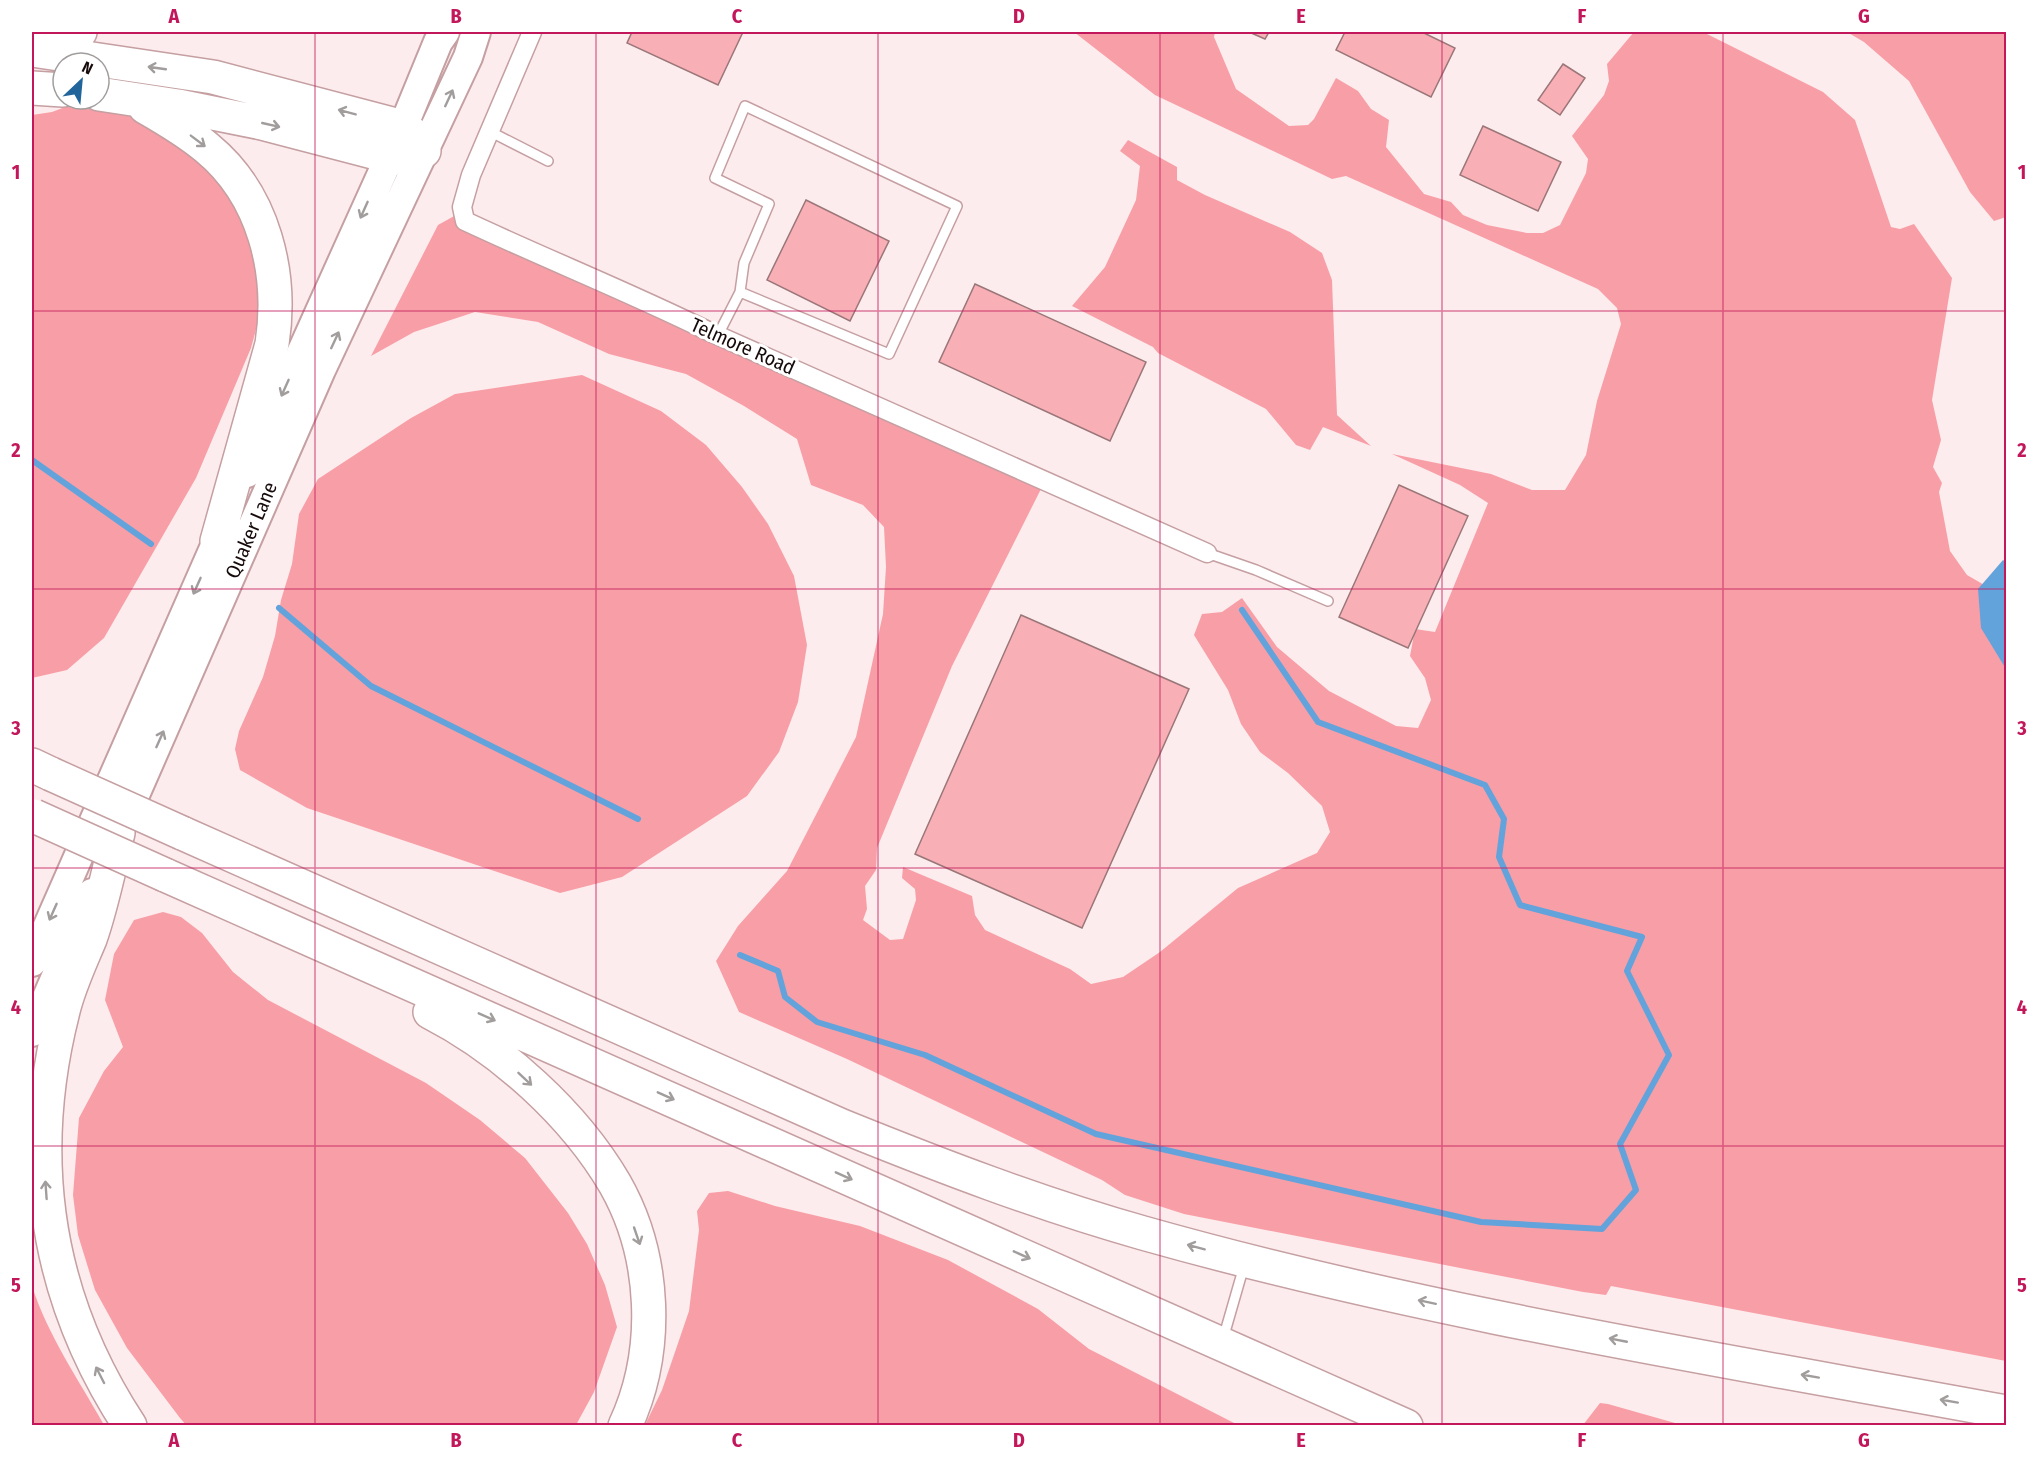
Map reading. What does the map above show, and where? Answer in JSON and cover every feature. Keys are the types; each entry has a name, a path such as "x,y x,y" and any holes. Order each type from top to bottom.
{"highway":[{"path":"32,35 80,32"},
{"path":"32,50 213,77 403,127 415,136 424,151 405,159 388,157 262,123 178,106 111,96"},
{"path":"32,88 51,89"},
{"path":"131,99 190,135 223,163 254,209 261,224 273,270 276,320 272,344 217,541"},
{"path":"41,770 842,1126 943,1167 1140,1233 1349,1286 1592,1335 2007,1412"},
{"path":"33,815 1406,1425"},
{"path":"118,833 90,938 70,984 57,1036 49,1084 45,1176 51,1237 64,1292 99,1375 130,1425"},
{"path":"165,875 331,963 432,1013 467,1034 515,1069 581,1136 600,1160 616,1186 639,1243 645,1272 648,1310 647,1346 638,1390 625,1425"}],"main road":[{"name":"Quaker Lane","path":"32,962 217,541 403,127 438,42 445,32"},
{"name":"Quaker Lane","path":"32,1032 321,370 468,57 476,32"}],"street":[{"name":"Telmore Road","path":"532,32 471,176 462,207 465,221 1207,553"}],"lane":[{"path":"718,335 740,292 744,263 769,204 715,178 746,106 957,206 889,354 740,292"},
{"path":"489,131 548,161"},
{"path":"1207,553 1256,570 1328,601"},
{"path":"1222,1344 1246,1261"}],"shaded area":[{"path":"1074,32 1215,32 1214,37 1236,89 1289,126 1308,125 1314,119 1336,78 1358,91 1371,109 1389,120 1386,147 1424,194 1451,202 1463,215 1487,225 1527,233 1543,233 1560,225 1586,173 1588,159 1572,136 1604,95 1609,81 1607,64 1634,32 1703,32 1823,92 1855,120 1891,227 1900,229 1914,224 1952,278 1932,400 1941,440 1933,467 1942,483 1939,492 1950,551 1967,575 1986,586 2006,646 2006,1361 1611,1286 1606,1295 1583,1292 1184,1214 1125,1195 1102,1180 847,1059 739,1012 716,961 738,926 787,871 856,737 883,614 886,567 884,527 863,505 811,485 797,439 744,406 686,374 609,354 538,322 475,312 414,332 371,356 438,225 456,215 1044,483 952,666 877,848 876,870 865,886 867,909 863,920 890,940 903,939 916,900 915,889 902,878 903,867 972,896 975,915 985,930 1070,969 1091,984 1123,977 1160,952 1238,888 1317,853 1330,832 1322,806 1288,773 1260,752 1241,724 1228,690 1194,635 1202,614 1222,612 1242,598 1277,647 1329,691 1396,726 1418,728 1431,700 1425,678 1410,656 1415,629 1435,632 1488,503 1460,485 1392,454 1491,474 1532,490 1565,490 1586,455 1597,401 1621,324 1617,308 1598,289 1346,176 1332,179 1155,95"},
{"path":"1847,32 2006,32 2006,217 1994,221 1970,192 1909,81 1864,42"},
{"path":"111,105 119,107 227,173 269,281 251,348 196,478 104,638 67,670 32,678 32,115 52,112 111,111"},
{"path":"1128,140 1177,167 1177,180 1205,195 1290,232 1322,253 1332,280 1337,415 1371,446 1323,427 1310,450 1296,445 1266,409 1072,306 1105,267 1136,200 1140,166 1120,151"},
{"path":"582,375 661,411 706,445 742,487 768,524 794,576 807,645 798,702 779,752 747,796 622,877 560,893 307,808 240,770 235,749 239,731 263,677 275,636 281,600 292,564 299,514 318,479 411,418 455,394"},
{"path":"163,912 181,917 202,933 233,972 268,1000 426,1083 480,1120 525,1158 568,1213 587,1244 605,1285 617,1327 594,1392 576,1425 187,1426 180,1418 127,1348 95,1290 78,1235 73,1195 79,1118 104,1071 123,1047 105,1000 114,954 134,920"},
{"path":"728,1191 775,1206 860,1226 948,1260 1038,1309 1089,1349 1238,1425 645,1425 662,1390 689,1311 699,1230 697,1211 709,1193"},
{"path":"32,1286 55,1340 104,1425 32,1425"},
{"path":"1600,1403 1608,1404 1682,1425 1583,1425"}],"water":[{"path":"2003,560 2006,562 2006,669 1981,628 1978,589"}],"building":[{"path":"632,32 743,32 718,85 627,43"},
{"path":"1249,32 1269,32 1265,39"},
{"path":"1345,32 1422,32 1455,48 1431,97 1336,50"},
{"path":"1563,64 1585,78 1560,115 1538,100"},
{"path":"1483,126 1561,162 1538,211 1460,175"},
{"path":"806,200 889,241 850,321 767,280"},
{"path":"975,284 1146,362 1110,441 939,362"},
{"path":"1399,485 1468,516 1408,648 1339,617"},
{"path":"1021,615 1189,689 1082,928 915,854"}],"waterway":[{"path":"32,460 151,544"},
{"path":"279,608 371,686 638,819"},
{"path":"740,955 778,971 785,997 817,1022 925,1055 1096,1134 1481,1222 1602,1229 1636,1190 1620,1144 1669,1055 1627,971 1642,937 1520,905 1499,857 1504,819 1485,785 1318,722 1242,610"}]}
